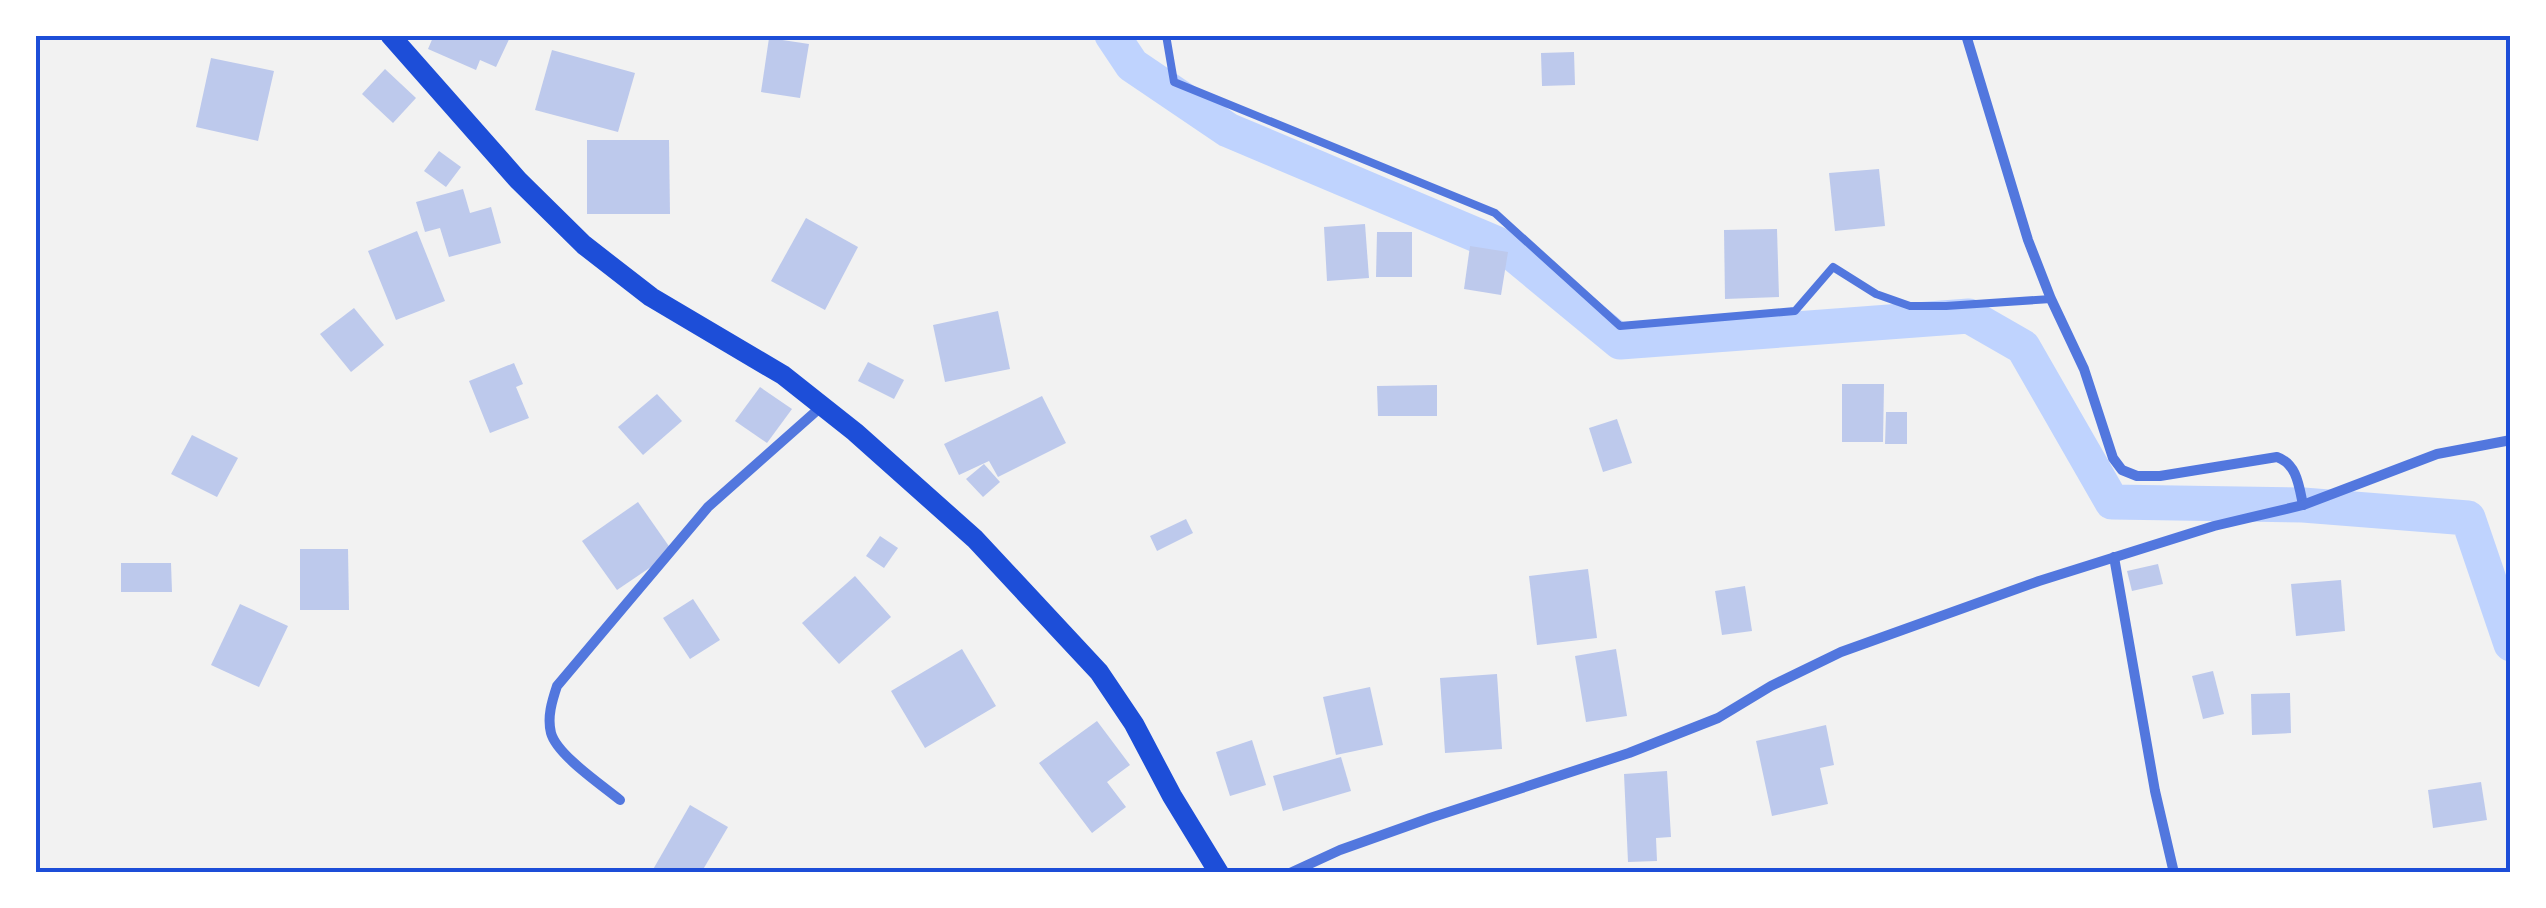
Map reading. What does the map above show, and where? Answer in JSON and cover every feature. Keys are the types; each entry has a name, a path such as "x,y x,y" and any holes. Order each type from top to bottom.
{"main road":[{"path":"390,35 518,180 584,245 651,296 783,375 856,432 975,539 1098,672 1134,724 1172,796 1220,873"}],"street":[{"path":"1966,35 2028,240 2050,299 2084,369 2113,458 2122,470 2137,476 2160,476 2277,457 2287,461 2297,477 2303,505"},
{"path":"620,800 561,750 551,735 550,709 557,686 708,507 822,406"},
{"path":"1290,873 1376,837 1629,753 1718,718 1770,686 1841,652 2039,580 2214,526 2303,505 2437,454 2511,440"},
{"path":"2114,557 2155,791 2174,873"}],"lane":[{"path":"1166,35 1174,82 1495,214 1620,326 1795,311 1833,267 1876,294 1910,306 2050,299"}],"building":[{"path":"434,35 511,35 496,67 480,60 476,70 428,49"},
{"path":"769,38 809,44 800,98 761,92"},
{"path":"552,50 635,73 618,132 535,110"},
{"path":"1574,52 1575,85 1542,86 1541,53"},
{"path":"211,58 274,71 258,141 196,127"},
{"path":"385,69 416,98 393,123 362,94"},
{"path":"587,140 669,140 670,214 587,214"},
{"path":"439,151 461,167 446,187 424,171"},
{"path":"1879,169 1885,226 1835,231 1829,173"},
{"path":"463,189 470,213 491,207 501,243 449,257 440,228 425,232 416,202"},
{"path":"806,218 858,247 825,310 771,281"},
{"path":"1365,224 1369,278 1327,281 1324,227"},
{"path":"1777,229 1779,297 1725,299 1724,230"},
{"path":"417,231 445,301 396,320 368,251"},
{"path":"1377,232 1412,232 1412,277 1376,277"},
{"path":"1470,246 1508,252 1501,295 1464,289"},
{"path":"354,308 384,345 351,372 320,334"},
{"path":"998,311 1010,369 945,382 933,325"},
{"path":"868,362 904,380 894,399 858,381"},
{"path":"514,363 523,384 516,387 529,418 490,433 469,381"},
{"path":"1842,384 1884,384 1883,442 1842,442"},
{"path":"1437,385 1437,416 1378,416 1377,386"},
{"path":"760,387 792,409 767,443 735,421"},
{"path":"657,394 682,421 643,455 618,427"},
{"path":"1042,396 1066,443 998,477 989,461 959,475 944,444"},
{"path":"1886,412 1907,412 1907,444 1885,444"},
{"path":"1617,419 1632,463 1603,472 1589,428"},
{"path":"192,435 238,458 217,497 171,474"},
{"path":"984,464 1000,482 983,497 966,479"},
{"path":"638,502 673,552 617,590 582,541"},
{"path":"1186,519 1193,533 1157,551 1150,536"},
{"path":"880,536 898,548 884,568 866,556"},
{"path":"300,549 348,549 349,610 300,610"},
{"path":"121,563 171,563 172,592 121,592"},
{"path":"2158,564 2163,584 2132,591 2127,571"},
{"path":"1588,569 1597,638 1537,645 1529,576"},
{"path":"855,576 891,617 839,664 802,623"},
{"path":"2341,580 2345,631 2296,636 2291,584"},
{"path":"1745,586 1752,631 1722,635 1715,591"},
{"path":"693,599 720,640 690,659 663,618"},
{"path":"240,604 288,626 259,687 211,665"},
{"path":"962,649 996,706 925,748 891,691"},
{"path":"1616,649 1627,716 1586,722 1575,656"},
{"path":"2213,671 2224,714 2203,719 2192,676"},
{"path":"1497,674 1502,749 1445,753 1440,678"},
{"path":"1370,687 1383,745 1336,755 1323,697"},
{"path":"2290,693 2291,733 2252,735 2251,694"},
{"path":"1097,721 1130,765 1107,782 1126,807 1092,833 1039,763"},
{"path":"1826,725 1834,765 1820,768 1828,804 1772,816 1756,741"},
{"path":"1252,740 1266,785 1230,796 1216,752"},
{"path":"1341,757 1351,791 1283,811 1273,776"},
{"path":"1667,771 1671,837 1656,838 1657,861 1628,862 1624,774"},
{"path":"2481,782 2487,820 2433,828 2428,790"},
{"path":"690,805 728,827 701,873 651,873"}],"waterway":[{"path":"1112,35 1132,65 1228,130 1505,247 1620,342 1969,316 2023,347 2112,502 2303,505 2468,518 2511,644"}]}
